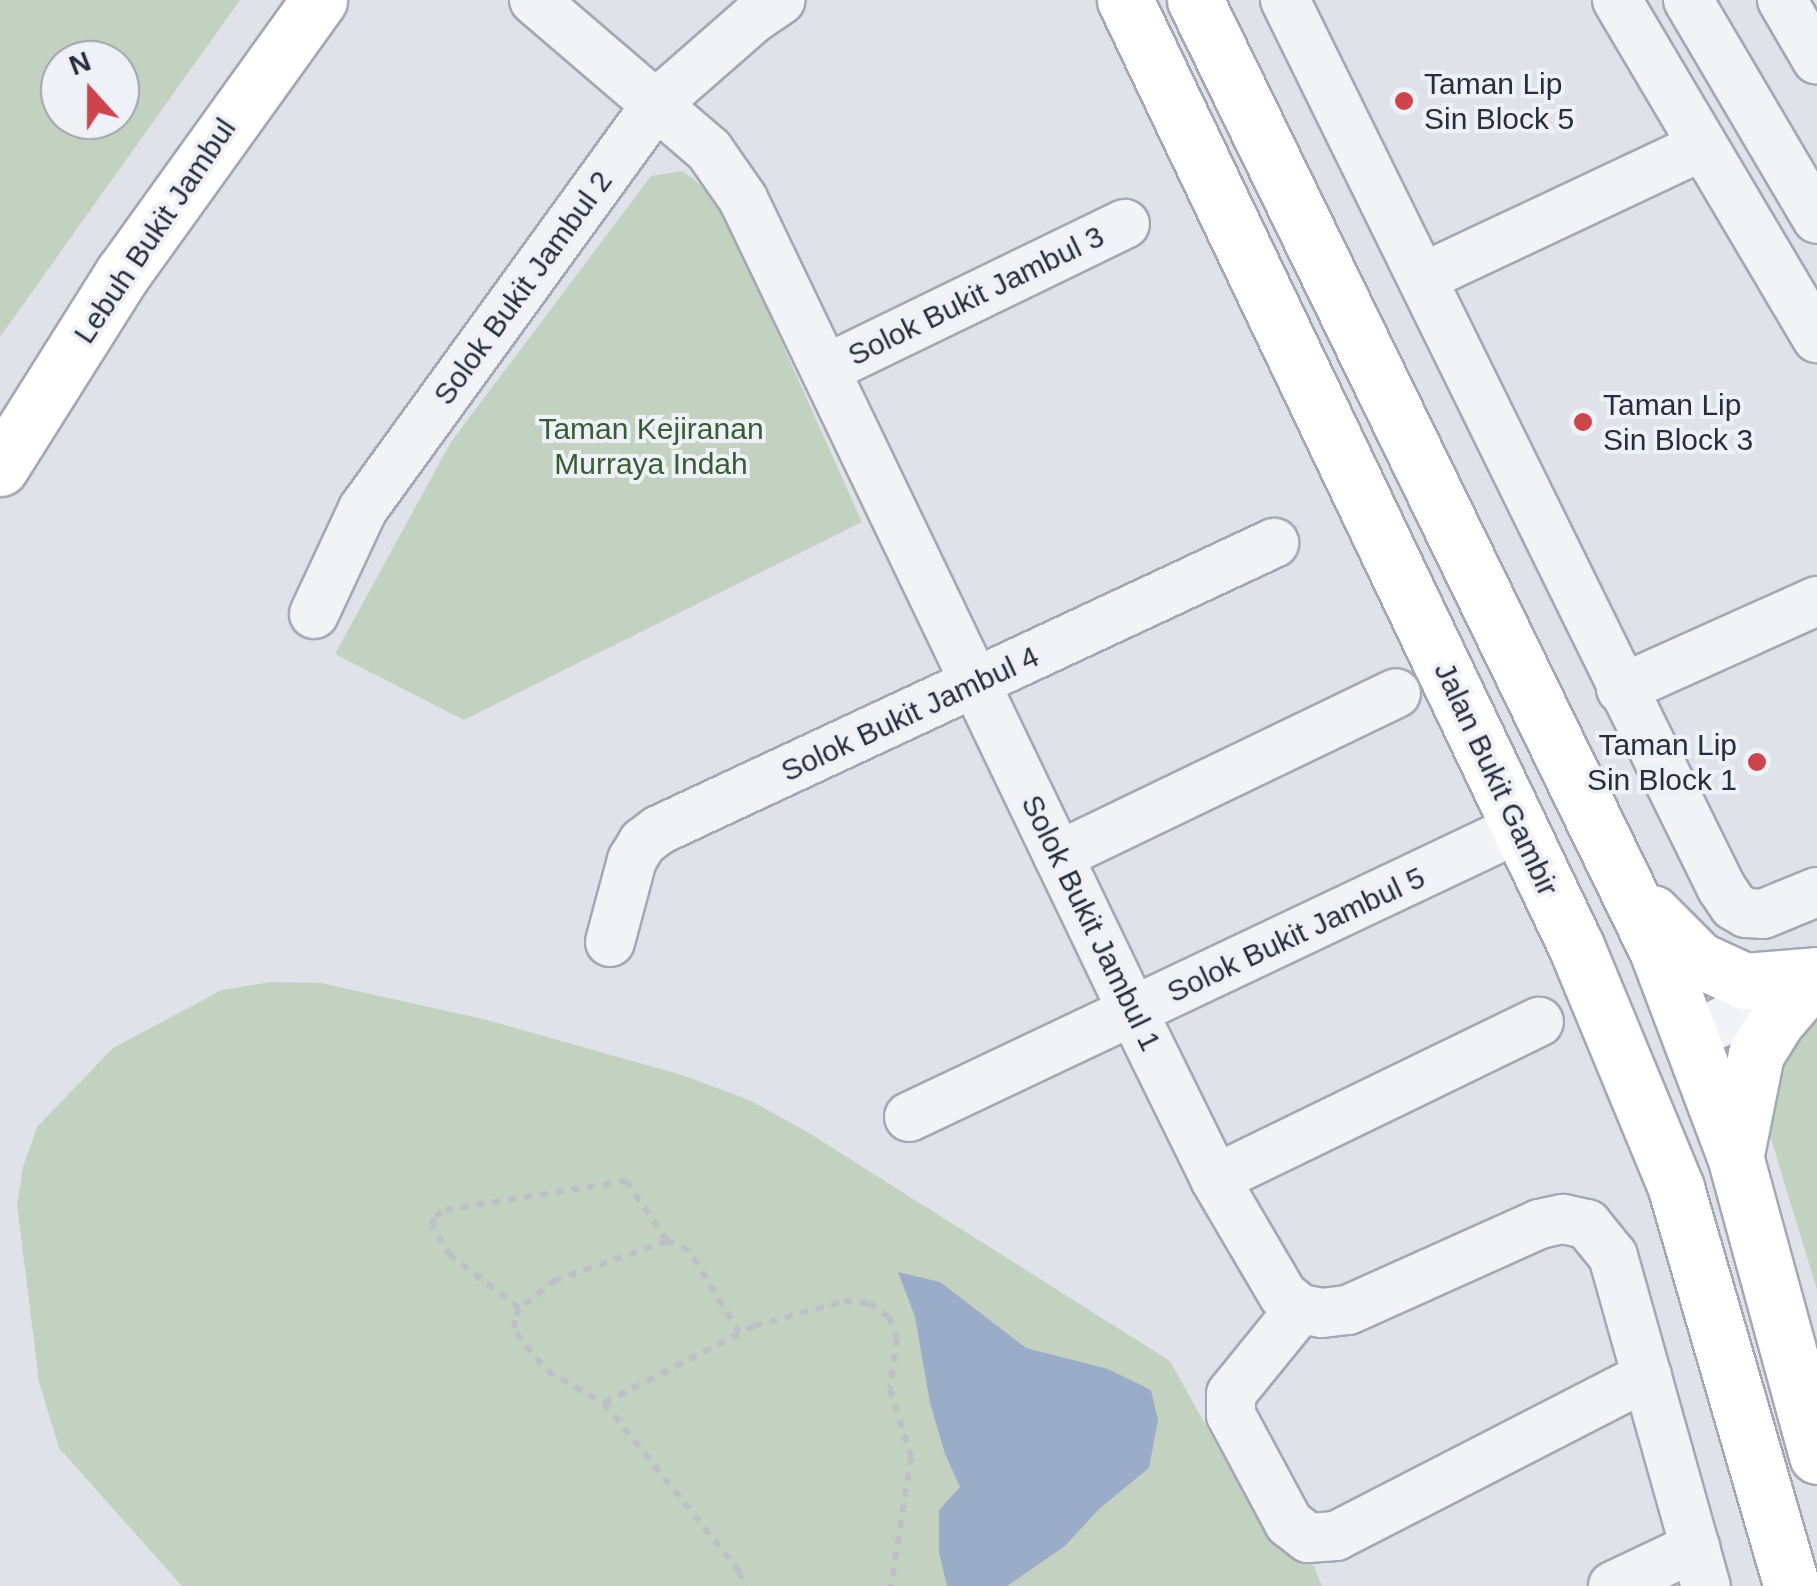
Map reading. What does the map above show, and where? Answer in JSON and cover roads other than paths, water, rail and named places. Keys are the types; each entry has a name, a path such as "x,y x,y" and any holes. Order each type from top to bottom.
{"main road":[{"name":"Lebuh Bukit Jambul","path":"0,468 122,273 319,0"},
{"name":"Jalan Bukit Gambir","path":"1126,0 1576,946 1676,1188 1792,1586"},
{"path":"1195,0 1626,886 1694,1036 1736,1156 1817,1456"},
{"path":"1626,886 1699,960 1745,981 1817,975"},
{"path":"1576,946 1627,994 1694,1036"},
{"path":"1736,1156 1756,1054 1775,1023 1817,975"},
{"path":"1676,1188 1677,1112 1694,1036"}],"street":[{"name":"Solok Bukit Jambul 1","path":"534,0 658,102 709,150 743,199 828,368 1058,856 1216,1178 1282,1294 1300,1309"},
{"name":"Solok Bukit Jambul 2","path":"314,614 363,509 658,102 754,18 781,0"},
{"path":"1285,0 1424,277 1620,689 1734,906 1746,913 1776,912 1817,892"},
{"path":"1618,0 1817,338"},
{"path":"1688,0 1811,199"},
{"path":"1782,0 1817,60"},
{"path":"1424,277 1703,146"},
{"name":"Solok Bukit Jambul 3","path":"828,368 1125,224"},
{"name":"Solok Bukit Jambul 4","path":"610,942 632,860 644,842 659,830 1274,542"},
{"path":"1620,689 1817,600"},
{"path":"1058,856 1396,694"},
{"name":"Solok Bukit Jambul 5","path":"909,1117 1519,828"},
{"path":"1694,1036 1817,975"},
{"path":"1216,1178 1539,1022"},
{"path":"1614,1586 1700,1567 1647,1376 1613,1256 1587,1224 1563,1219 1540,1224 1348,1310 1322,1313 1300,1309 1232,1394 1232,1415 1288,1523 1308,1538 1336,1536 1647,1376"}],"water":[{"path":"898,1272 940,1282 1026,1348 1108,1369 1151,1390 1158,1420 1149,1468 1099,1509 1065,1546 1007,1586 947,1586 939,1553 939,1510 960,1487 945,1454 930,1403 915,1317"}],"place":[{"name":"Taman Lip Sin Block 5","path":"1404,101"},
{"name":"Taman Lip Sin Block 3","path":"1583,422"},
{"name":"Taman Lip Sin Block 1","path":"1757,762"}],"park label":[{"name":"Taman Kejiranan Murraya Indah","path":"651,446"}]}
